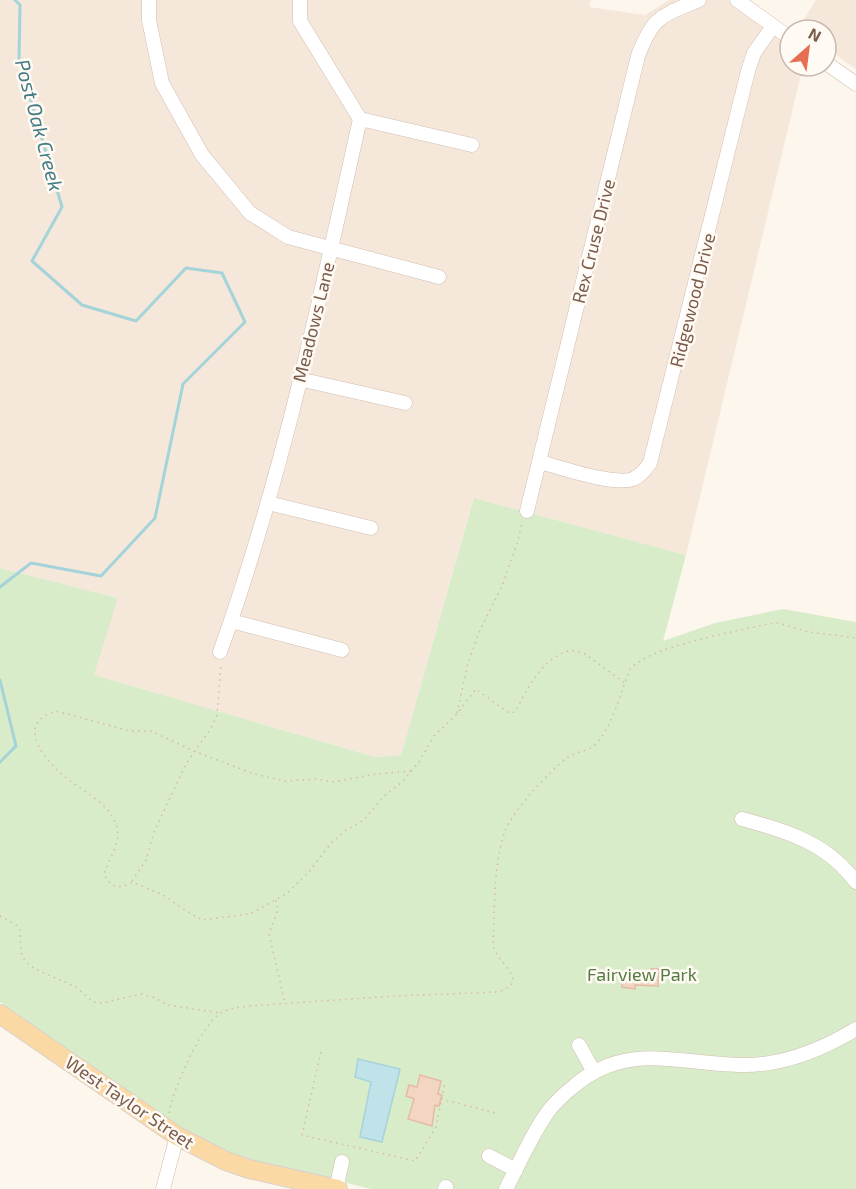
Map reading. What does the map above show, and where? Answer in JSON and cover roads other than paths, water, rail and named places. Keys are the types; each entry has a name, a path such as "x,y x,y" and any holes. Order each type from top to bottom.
{"main road":[{"name":"West Taylor Street","path":"0,1014 177,1136 202,1150 238,1165 337,1189"}],"street":[{"path":"149,0 149,21 162,82 202,155 250,213 288,237 439,277"},
{"path":"300,0 300,21 360,119 472,145"},
{"name":"Rex Cruse Drive","path":"527,511 638,56 647,32 656,21 668,13 699,0"},
{"path":"737,0 778,30"},
{"name":"Ridgewood Drive","path":"540,462 617,482 634,479 645,471 650,463 748,71 754,53 773,26"},
{"path":"838,71 856,84"},
{"name":"Meadows Lane","path":"220,652 268,503 331,250 360,119"},
{"path":"299,379 405,403"},
{"path":"268,503 371,528"},
{"path":"231,621 342,650"},
{"path":"742,819 788,832 815,844 833,856 856,882"},
{"path":"506,1189 551,1108 584,1077 594,1072 621,1061 643,1059 665,1058 746,1065 774,1062 825,1046 856,1029"},
{"path":"579,1046 594,1072"},
{"path":"163,1189 177,1136"},
{"path":"489,1156 516,1170"},
{"path":"337,1189 342,1162"}],"water":[{"path":"358,1059 400,1069 382,1142 360,1137 371,1082 355,1077"}],"waterway":[{"name":"Post Oak Creek","path":"0,587 31,563 101,576 155,518 183,384 245,322 222,273 186,268 136,321 82,305 32,261 62,207 19,60 20,5 15,0"},
{"name":"Post Oak Creek","path":"0,680 16,746 0,762"}],"park label":[{"name":"Fairview Park","path":"642,974"}]}
